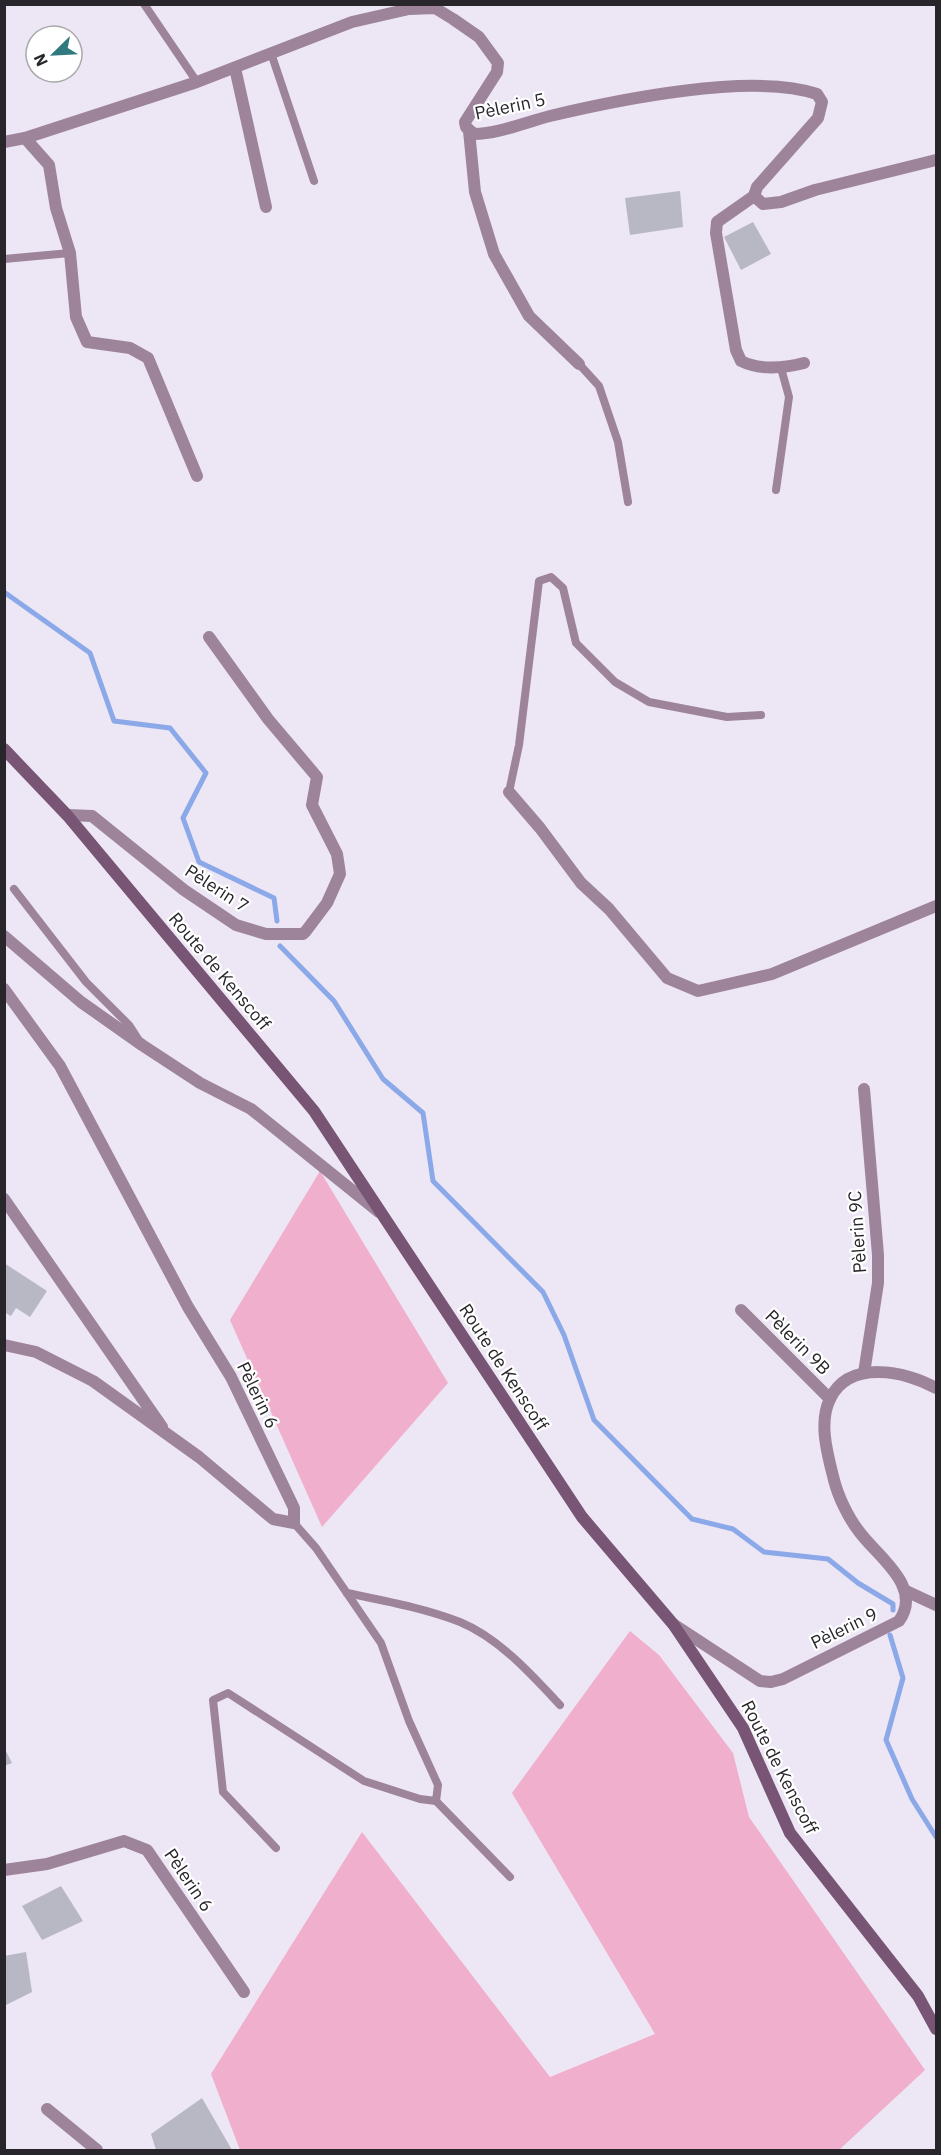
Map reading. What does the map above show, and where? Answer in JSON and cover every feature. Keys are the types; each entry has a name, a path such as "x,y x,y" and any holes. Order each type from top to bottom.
{"main road":[{"name":"Route de Kenscoff","path":"4,749 68,815 314,1111 582,1517 673,1624 743,1728 790,1833 918,1996 936,2029"}],"street":[{"name":"Pèlerin 5","path":"4,142 25,138 197,82 352,22 409,9 435,6 479,37 498,63 496,72 465,122 469,131 479,134 643,96 732,88 788,88 817,94 822,102 818,118 757,187 754,196"},
{"path":"235,68 266,207"},
{"path":"469,131 475,192 494,254 529,316 579,364"},
{"path":"25,138 49,165 56,208 70,253 76,317 87,342 130,348 148,358 196,476"},
{"path":"804,363 781,369 748,365 741,361 736,350 716,233 717,222 722,216 754,196 763,204 781,202 815,190 936,160"},
{"name":"Pèlerin 7","path":"68,815 92,816 184,890 236,925 267,934 303,934 306,931 327,903 340,874 337,854 312,805 317,777 268,719 209,637"},
{"path":"509,792 540,828 581,884 609,909 668,978 698,991 772,974 936,906"},
{"path":"4,936 81,1002 142,1045 200,1083 251,1108 382,1215"},
{"name":"Pèlerin 6","path":"4,989 60,1066 188,1307 231,1377 294,1508 294,1523"},
{"name":"Pèlerin 9C","path":"864,1089 878,1255 878,1282 864,1373"},
{"path":"4,1199 168,1435"},
{"name":"Pèlerin 9B","path":"741,1310 830,1399"},
{"path":"4,1345 36,1352 93,1381 199,1457 273,1519 294,1523"},
{"path":"936,1388 894,1372 864,1373 843,1383 830,1399 825,1421 825,1441 835,1483 857,1529 900,1578 906,1591 936,1605"},
{"name":"Pèlerin 9","path":"673,1624 760,1681 771,1682 899,1621 906,1611 906,1591"},
{"name":"Pèlerin 6","path":"4,1870 47,1864 124,1841 147,1850 244,1992"},
{"path":"47,2109 97,2151"}],"lane":[{"path":"144,4 197,82"},
{"path":"271,53 314,181"},
{"path":"4,259 70,253"},
{"path":"579,364 599,386 618,442 628,502"},
{"path":"776,489 789,397 781,369"},
{"path":"509,792 519,746 539,581 551,577 563,588 576,643 615,682 649,702 727,717 761,715"},
{"path":"14,889 86,982 129,1025 142,1045"},
{"path":"294,1523 316,1548 381,1643 409,1721 438,1785 436,1801"},
{"path":"347,1593 400,1605 461,1623 494,1644 528,1671 560,1705"},
{"path":"276,1848 224,1792 213,1700 228,1693 364,1781 420,1799 436,1801 510,1878"}],"shaded area":[{"path":"320,1171 448,1383 322,1527 230,1320"},
{"path":"630,1631 659,1655 733,1753 749,1817 925,2070 839,2150 240,2150 211,2074 362,1832 550,2077 655,2034 512,1793"}],"building":[{"path":"680,191 683,227 630,235 625,198"},
{"path":"753,222 771,254 741,270 724,237"},
{"path":"4,1263 47,1291 30,1317 16,1308 11,1316 4,1312"},
{"path":"4,1747 12,1763 4,1766"},
{"path":"61,1886 83,1921 42,1940 22,1906"},
{"path":"26,1952 32,1992 4,2006 4,1956"},
{"path":"202,2098 232,2150 156,2150 151,2134"}],"waterway":[{"path":"4,592 90,653 114,721 170,728 206,773 183,818 199,862 274,898 277,921"},
{"path":"280,946 334,1001 383,1079 423,1113 433,1181 543,1292 564,1335 594,1420 692,1519 733,1529 764,1552 828,1559 858,1583 893,1604 893,1610"},
{"path":"890,1635 903,1678 886,1740 912,1799 936,1837"}]}
